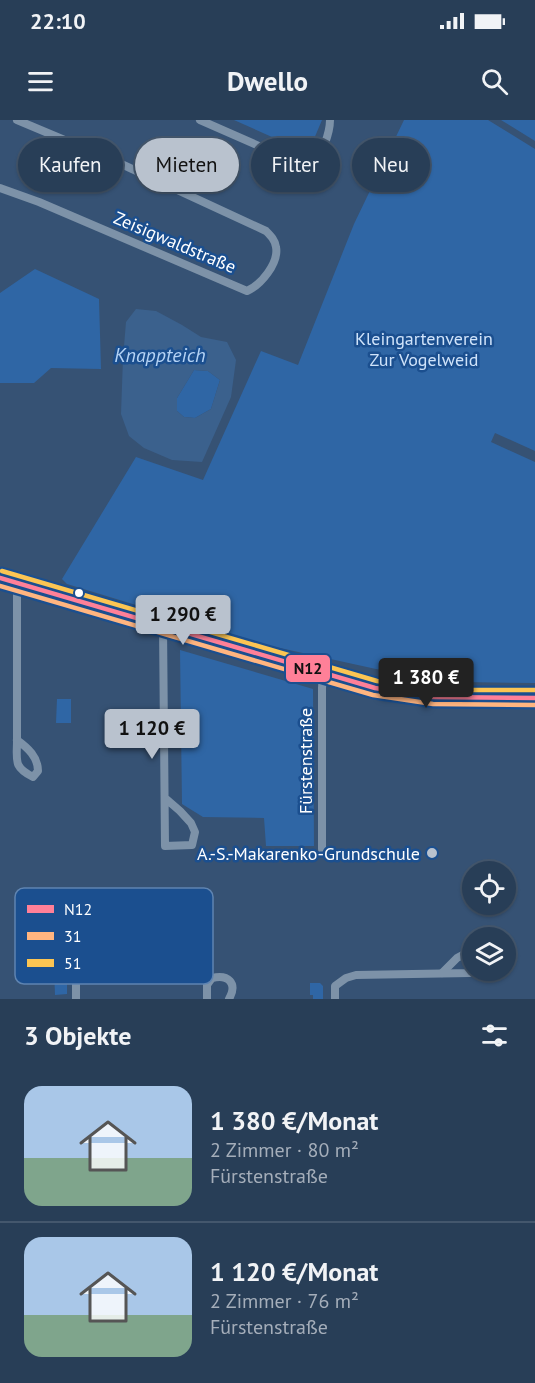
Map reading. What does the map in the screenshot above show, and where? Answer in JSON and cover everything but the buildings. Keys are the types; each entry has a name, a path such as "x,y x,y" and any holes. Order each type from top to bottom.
{"street":[{"name":"Zeisigwaldstraße","path":"0,188 39,202 248,291 258,286 266,277 277,251 274,240 266,231 117,162 17,120"},
{"path":"200,120 302,165 311,165 318,159 329,134 330,120"},
{"path":"0,578 375,688 434,697 535,698"},
{"path":"17,582 17,741"},
{"path":"164,625 165,846 192,845 195,832 191,823 165,798"},
{"name":"Fürstenstraße","path":"322,849 323,674"},
{"path":"442,973 462,955"},
{"path":"335,999 335,986 346,978 356,975 462,973"},
{"path":"213,978 221,975 228,978 232,984 229,999"},
{"path":"207,999 208,984"}],"green space":[{"path":"234,120 322,120 314,138 274,138"},
{"name":"Kleingartenverein Zur Vogelweid","path":"404,120 488,120 535,149 535,451 495,433 491,442 535,462 535,683 462,682 376,669 271,646 67,584 62,579 136,457 203,480 261,351 298,365 354,224 369,192 430,192 430,138 395,138"},
{"path":"501,120 535,120 535,141"},
{"path":"35,269 99,299 101,369 51,368 34,383 0,383 0,293"},
{"path":"194,370 208,371 220,380 211,409 195,418 184,417 177,411 177,398"},
{"path":"180,650 313,689 314,846 266,846 264,818 203,817 182,804"},
{"path":"57,699 71,699 71,723 56,723"},
{"path":"310,983 320,983 323,986 323,999 313,999 313,995 310,995"},
{"path":"55,984 67,984 67,994 55,995"}],"water":[{"name":"Knappteich","path":"136,309 156,311 201,337 227,342 236,360 231,397 202,462 172,460 144,448 129,436 121,414 126,322","holes":["194,370 208,371 220,380 211,409 195,418 184,417 177,411 177,398"]}],"transit line":[{"name":"51","path":"2,571 377,681 434,690 535,690"},
{"name":"N12","path":"0,578 375,688 433,697 535,698"},
{"name":"31","path":"0,586 373,695 433,704 535,705"}],"place":[{"name":"A.-S.-Makarenko-Grundschule","path":"432,853"}]}
